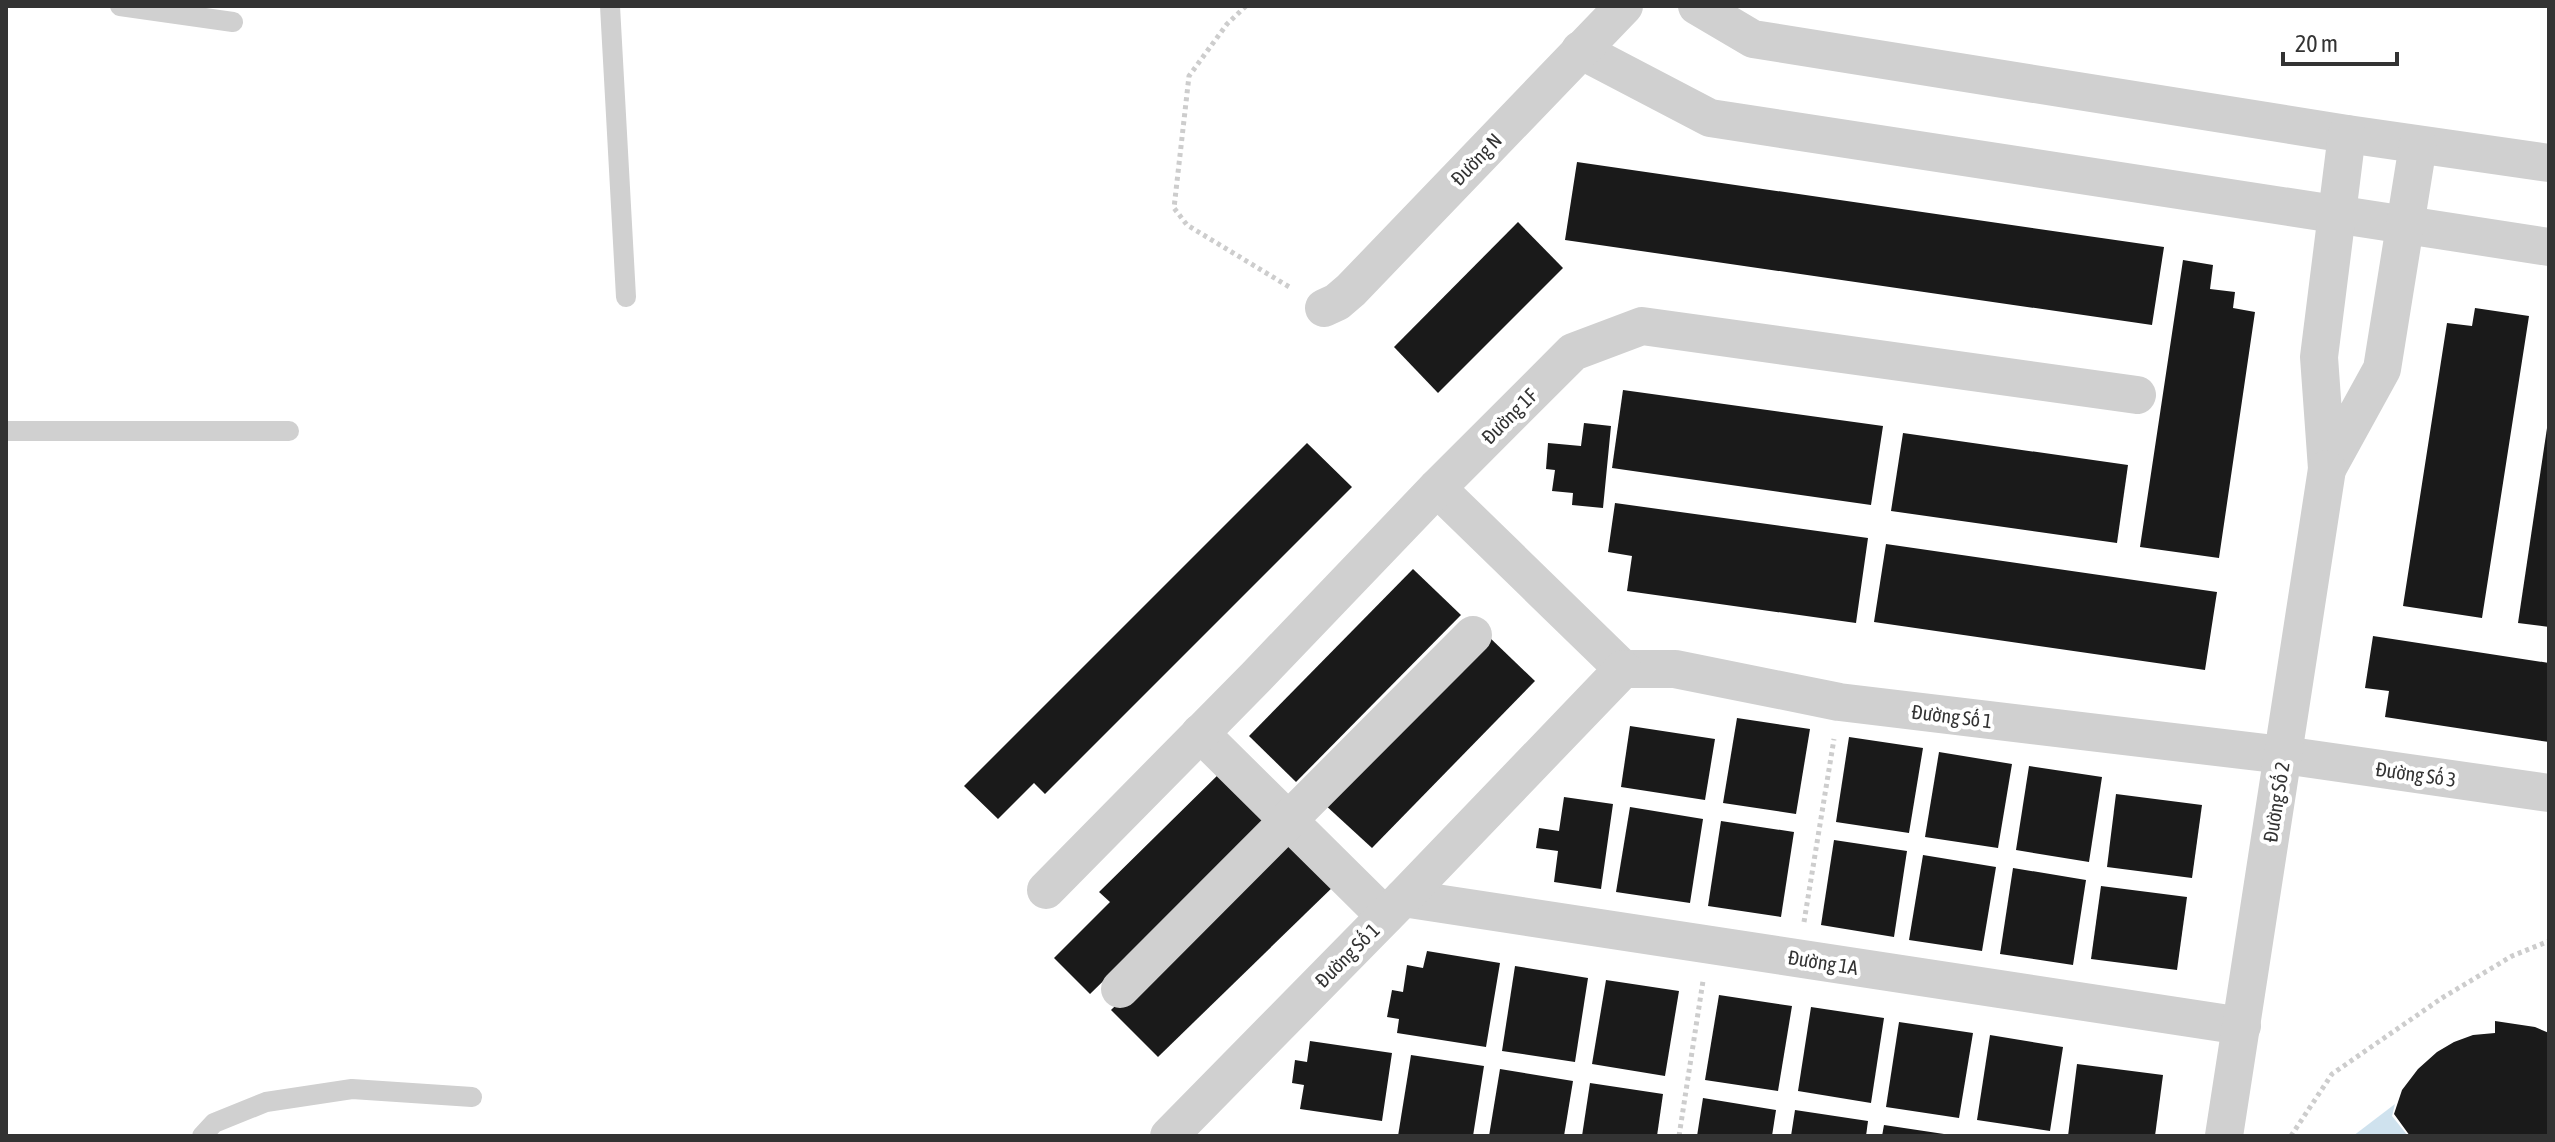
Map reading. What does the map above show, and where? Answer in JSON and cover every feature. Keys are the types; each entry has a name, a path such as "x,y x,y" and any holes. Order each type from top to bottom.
{"street":[{"name":"Đường N","path":"1324,308 1351,290 1624,6"},
{"path":"1697,6 1753,39 2347,134 2549,163"},
{"path":"1580,50 1710,118 2549,247"},
{"path":"2327,469 2319,357 2347,134"},
{"path":"2327,469 2382,369 2418,145"},
{"name":"Đường 1F","path":"1046,890 1573,352 1642,326 2137,395"},
{"name":"Đường Số 2","path":"2224,1136 2327,469"},
{"path":"1437,488 1623,669"},
{"path":"1120,989 1473,635"},
{"name":"Đường Số 1","path":"1169,1136 1623,669 1675,669 1839,702 2283,755"},
{"path":"1200,733 1288,820 1394,907"},
{"name":"Đường Số 3","path":"2283,755 2549,793"},
{"name":"Đường 1A","path":"1394,907 1708,944 2242,1026"}],"lane":[{"path":"120,6 233,22"},
{"path":"610,6 626,297"},
{"path":"6,431 289,431"},
{"path":"202,1136 214,1123 266,1102 337,1091 352,1089 472,1097"}],"path":[{"path":"1246,6 1227,24 1189,76 1174,208 1187,225 1324,308"},
{"path":"1798,958 1839,702"},
{"path":"2291,1136 2332,1074 2442,998 2512,956 2549,941"},
{"path":"1679,1136 1708,944"}],"water":[{"path":"2395,1104 2392,1116 2408,1136 2353,1136"}],"building":[{"path":"1577,162 2164,247 2152,325 1565,240"},
{"path":"1518,222 1563,268 1438,393 1394,347"},
{"path":"2183,260 2213,265 2210,289 2235,292 2233,308 2255,312 2219,558 2140,547"},
{"path":"2475,308 2529,316 2482,618 2403,606 2447,323 2472,326"},
{"path":"1623,390 1883,426 1871,505 1612,468"},
{"path":"1584,423 1611,426 1603,508 1572,505 1573,493 1552,491 1555,470 1546,469 1548,443 1581,446"},
{"path":"2549,428 2549,627 2518,623"},
{"path":"1903,433 2128,465 2117,543 1891,511"},
{"path":"1307,443 1352,487 1045,794 1034,783 998,819 964,786"},
{"path":"1615,503 1868,538 1856,623 1627,591 1632,556 1608,552"},
{"path":"1886,544 2217,592 2205,670 1874,622"},
{"path":"1413,569 1461,615 1296,782 1249,736"},
{"path":"1487,635 1535,681 1372,848 1323,803"},
{"path":"2373,636 2549,663 2549,742 2385,717 2389,691 2365,688"},
{"path":"1737,718 1810,729 1796,814 1723,803"},
{"path":"1630,726 1715,739 1705,800 1621,787"},
{"path":"1849,737 1923,748 1909,833 1836,822"},
{"path":"1939,752 2012,764 1998,848 1925,837"},
{"path":"2029,766 2102,777 2089,862 2016,850"},
{"path":"1224,769 1271,817 1090,994 1054,958 1110,902 1099,892"},
{"path":"2116,794 2202,805 2192,878 2107,867"},
{"path":"1564,797 1613,804 1601,889 1554,882 1558,851 1536,848 1539,828 1559,831"},
{"path":"1630,807 1703,819 1690,903 1616,892"},
{"path":"1721,821 1794,832 1781,917 1708,906"},
{"path":"1291,835 1338,882 1158,1057 1111,1010"},
{"path":"1834,840 1907,851 1894,937 1821,925"},
{"path":"1923,855 1996,867 1982,951 1909,940"},
{"path":"2013,868 2086,880 2073,965 2000,954"},
{"path":"2101,886 2187,897 2177,970 2091,959"},
{"path":"1427,951 1500,963 1486,1047 1397,1033 1399,1019 1387,1017 1392,990 1403,992 1407,965 1423,968"},
{"path":"1515,966 1588,978 1575,1062 1502,1051"},
{"path":"1606,980 1679,991 1665,1076 1592,1064"},
{"path":"1719,995 1792,1006 1778,1091 1705,1080"},
{"path":"1811,1007 1884,1018 1871,1103 1798,1091"},
{"path":"2495,1021 2535,1027 2549,1033 2549,1136 2410,1136 2394,1114 2402,1090 2418,1069 2437,1052 2473,1035 2495,1033"},
{"path":"1899,1022 1973,1033 1959,1118 1886,1107"},
{"path":"1990,1035 2063,1047 2050,1131 1977,1120"},
{"path":"1310,1041 1392,1053 1382,1121 1300,1109 1304,1085 1292,1083 1295,1060 1307,1062"},
{"path":"1411,1055 1484,1066 1473,1136 1398,1136"},
{"path":"2077,1064 2163,1075 2155,1136 2068,1136"},
{"path":"1500,1069 1573,1081 1564,1136 1489,1136"},
{"path":"1590,1083 1663,1094 1657,1136 1582,1136"},
{"path":"1703,1098 1776,1110 1772,1136 1697,1136"},
{"path":"1795,1110 1868,1121 1866,1136 1791,1136"},
{"path":"1884,1125 1944,1134 1882,1136"}]}
